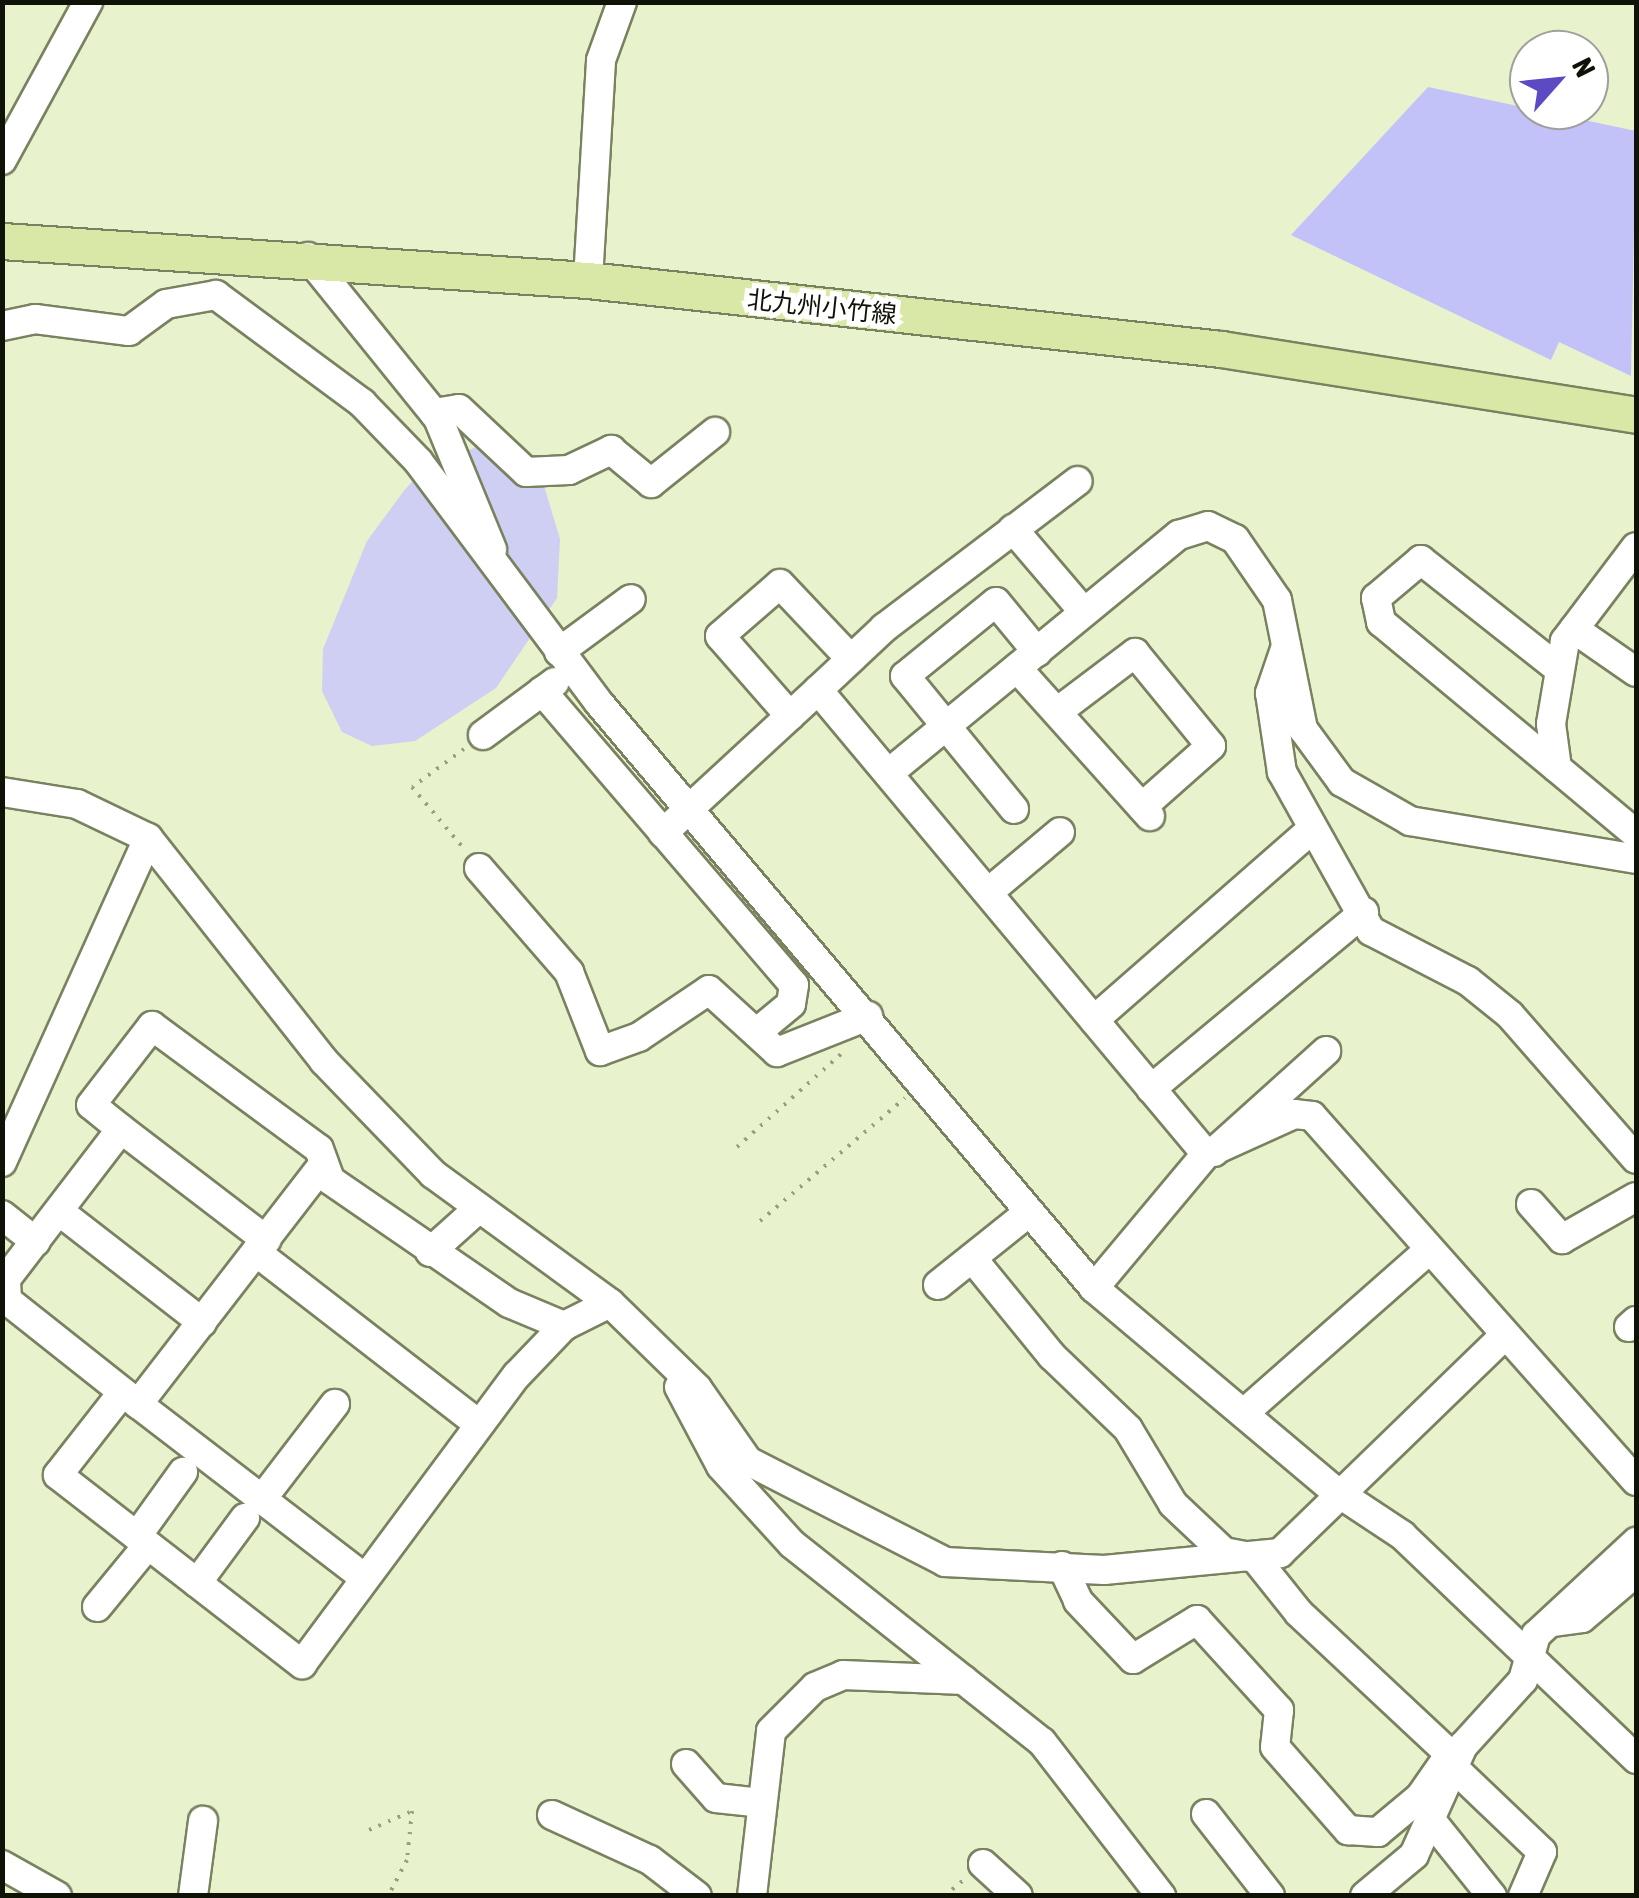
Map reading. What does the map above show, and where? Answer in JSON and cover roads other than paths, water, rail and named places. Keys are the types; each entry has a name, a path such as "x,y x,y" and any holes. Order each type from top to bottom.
{"main road":[{"name":"北九州小竹線","path":"2,241 64,252 308,257 588,280 1220,349 1636,415"}],"street":[{"path":"2,160 88,2"},
{"path":"588,280 602,60 622,2"},
{"path":"308,257 434,414 497,565"},
{"path":"2,326 34,319 129,331 166,304 216,295 362,404 497,565 566,660 1094,1288 1334,1490 1402,1536 1527,1659 1636,1758"},
{"path":"434,414 459,409 526,472 570,470 611,450 651,484 714,432"},
{"path":"663,832 851,660 1078,481"},
{"path":"890,772 1179,535 1208,526 1235,539 1260,572 1287,645 1303,728 1342,782 1382,811 1636,859"},
{"path":"1014,529 1084,612"},
{"path":"1557,768 1555,666 1574,629 1636,547"},
{"path":"1555,666 1420,560 1376,598 1382,622 1636,834"},
{"path":"790,716 720,636 780,584 851,660"},
{"path":"484,734 542,692 566,660 631,599"},
{"path":"1014,809 905,676 986,606 996,602 1056,712 1146,812 1211,746 1134,653 1056,712"},
{"path":"1574,629 1636,672"},
{"path":"1287,645 1270,692 1273,739 1309,832 1364,912 1371,931 1468,981 1510,1015 1631,1146"},
{"path":"818,690 991,890 1152,1090 1210,1153"},
{"path":"542,692 794,985 791,1004 756,1033"},
{"path":"2,792 78,804 148,838 324,1061 478,1208 610,1303 666,1359 768,1478 945,1562 1062,1566 1255,1558 1280,1553 1334,1490 1504,1336"},
{"path":"991,890 1060,832"},
{"path":"1094,1020 1309,832"},
{"path":"2,1162 54,1064 74,997 148,838"},
{"path":"479,868 569,972 600,1051 640,1037 709,990 776,1052 872,1021"},
{"path":"1152,1090 1364,912"},
{"path":"476,1423 92,1106 152,1026 319,1149 322,1166 430,1252 564,1326"},
{"path":"1094,1288 1221,1136 1326,1051"},
{"path":"1210,1153 1294,1114 1312,1116 1636,1482"},
{"path":"122,1130 6,1279 7,1300 130,1399 254,1509 365,1578"},
{"path":"322,1166 202,1322 58,1475 302,1664 476,1423 564,1326 610,1303"},
{"path":"1531,1204 1562,1239 1636,1197"},
{"path":"430,1252 478,1208"},
{"path":"60,1212 202,1322"},
{"path":"938,1284 1029,1212"},
{"path":"2,1215 36,1242"},
{"path":"1244,1413 1430,1250"},
{"path":"972,1258 1052,1356 1128,1428 1174,1504 1224,1552 1255,1558 1300,1613 1542,1852 1523,1896"},
{"path":"666,1359 721,1466 792,1544 1042,1742 1161,1896"},
{"path":"197,1583 335,1404"},
{"path":"97,1608 183,1472"},
{"path":"1062,1566 1078,1601 1133,1659 1197,1620 1279,1710 1275,1747 1348,1830 1378,1832 1420,1797 1523,1680 1527,1659 1552,1620 1636,1542"},
{"path":"1552,1620 1562,1628 1582,1618 1636,1572"},
{"path":"752,1896 771,1731 815,1687 843,1675 964,1680"},
{"path":"1365,1896 1414,1855 1453,1760"},
{"path":"686,1764 716,1798 762,1803"},
{"path":"1206,1814 1270,1896"},
{"path":"552,1815 650,1860 697,1896"},
{"path":"1430,1819 1492,1896"},
{"path":"193,1896 203,1821"},
{"path":"983,1864 1018,1896"},
{"path":"14,1880 57,1896"}]}
